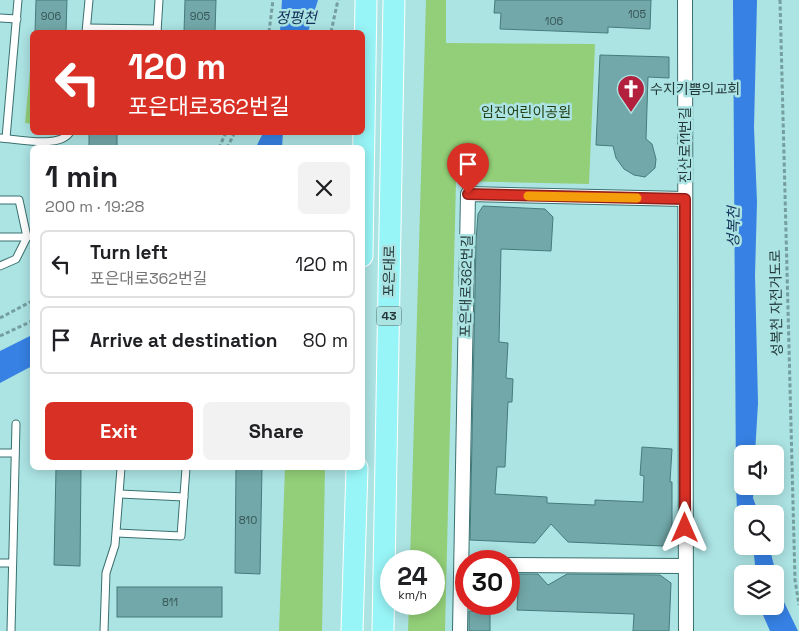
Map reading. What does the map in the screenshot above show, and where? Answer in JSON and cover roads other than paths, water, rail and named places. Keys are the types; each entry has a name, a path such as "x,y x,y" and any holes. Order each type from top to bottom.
{"main road":[{"name":"포은대로","path":"365,64 366,0"},
{"name":"포은대로","path":"383,631 394,0"},
{"path":"352,631 356,470"}],"street":[{"name":"진산로11번길","path":"685,0 685,566 686,625 695,631"},
{"name":"포은대로362번길","path":"464,550 468,194 685,199"},
{"path":"520,565 685,566"},
{"name":"포은대로362번길","path":"460,631 461,615"}],"lane":[{"path":"18,0 3,138 54,143 68,135"},
{"path":"87,30 89,0"},
{"path":"157,30 159,0"},
{"path":"0,18 16,19"},
{"path":"0,200 19,200 27,237 16,259 0,266"},
{"path":"0,237 27,237"},
{"path":"11,631 16,424"},
{"path":"0,453 15,453"},
{"path":"104,631 106,573 116,545 121,470"},
{"path":"117,533 182,536 186,470"},
{"path":"120,494 184,497"},
{"path":"0,563 12,563"}],"water":[{"name":"정평천","path":"282,0 318,0 309,30 280,30"},
{"path":"733,0 757,0 754,128 757,202 755,275 758,403 756,445 736,445"},
{"path":"262,135 283,135 282,145 257,145"},
{"path":"30,336 30,367 0,383 0,351"},
{"path":"736,495 753,495 756,505 737,505"},
{"path":"754,555 771,555 774,565 755,565"},
{"path":"784,602 798,631 770,631 763,615 784,615"}],"place":[{"name":"수지기쁨의교회","path":"631,113"}],"park label":[{"name":"임진어린이공원","path":"526,112"}],"water label":[{"name":"성복천","path":"733,227"}]}
